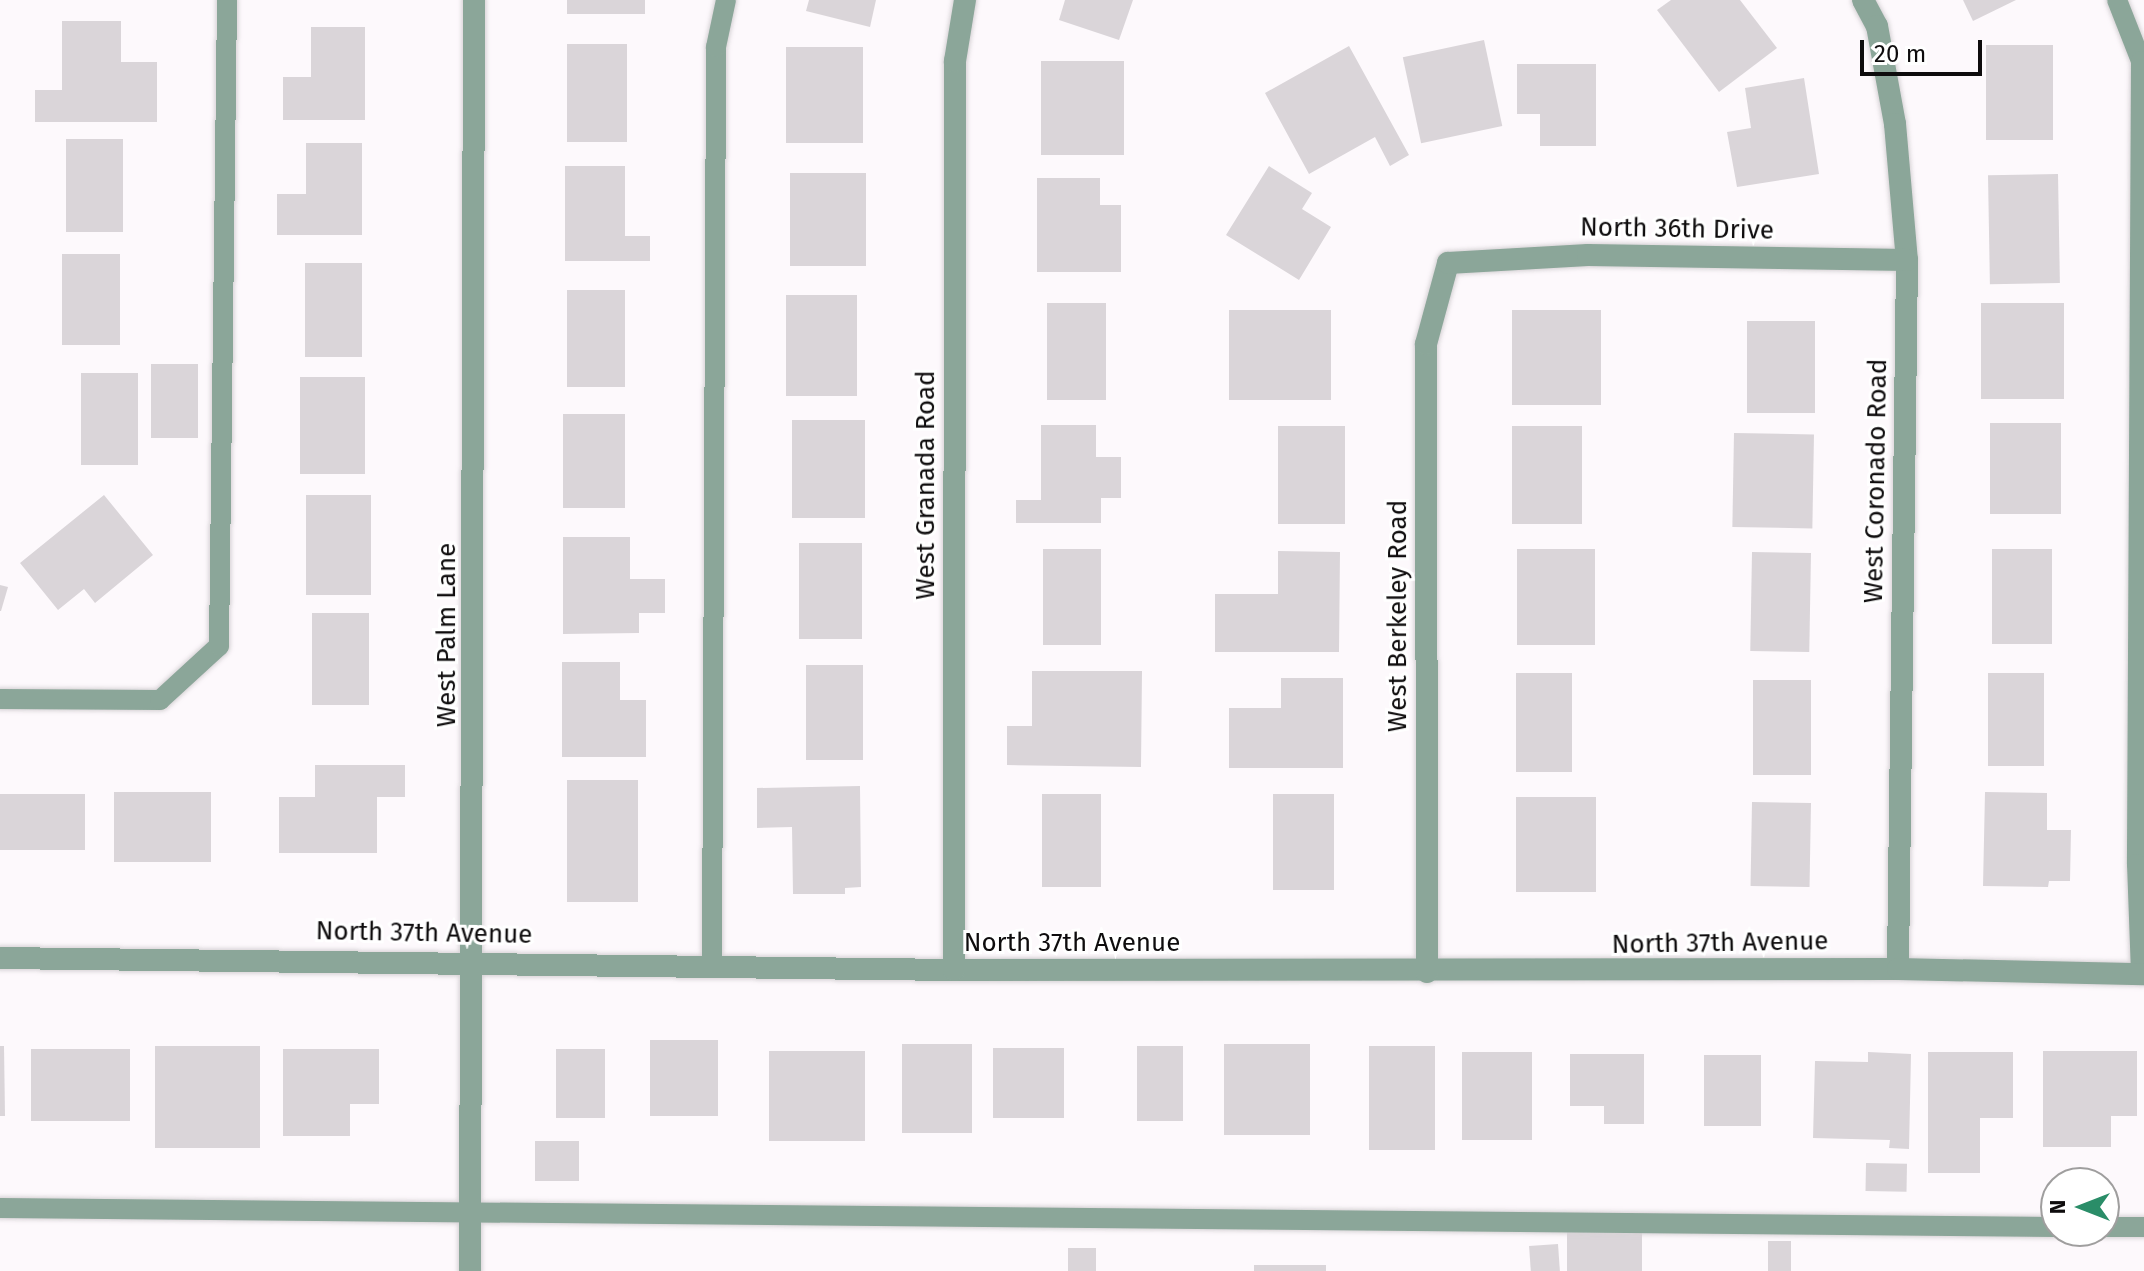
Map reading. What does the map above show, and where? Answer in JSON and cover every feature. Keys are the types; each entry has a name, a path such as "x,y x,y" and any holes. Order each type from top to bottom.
{"street":[{"name":"West Palm Lane","path":"470,1271 474,0"},
{"name":"West Granada Road","path":"954,970 955,61 965,0"},
{"name":"West Coronado Road","path":"1863,0 1877,26 1895,124 1907,260 1898,969"},
{"name":"North 36th Drive","path":"1448,263 1588,255 1907,260"},
{"name":"West Berkeley Road","path":"1427,972 1426,344 1448,263"},
{"name":"North 37th Avenue","path":"0,958 473,961 954,970 1427,972 1898,969 2143,974"}],"lane":[{"path":"0,699 160,700 219,646 227,0"},
{"path":"712,966 716,47 726,0"},
{"path":"2117,0 2141,61 2143,974"},
{"path":"0,1208 470,1208 2040,1227"},
{"path":"2120,1227 2144,1227"}],"building":[{"path":"567,0 645,0 645,14 567,14"},
{"path":"809,0 876,0 870,27 806,11"},
{"path":"1065,0 1133,0 1119,40 1059,20"},
{"path":"1671,0 1740,0 1777,48 1719,92 1657,10"},
{"path":"1963,0 2016,0 1973,21"},
{"path":"62,21 121,21 121,62 157,62 157,122 35,122 35,90 62,90"},
{"path":"311,27 365,27 365,120 283,120 283,77 311,77"},
{"path":"1484,40 1502,126 1421,143 1403,57"},
{"path":"567,44 627,44 627,142 567,142"},
{"path":"1986,45 2053,45 2053,140 1986,140"},
{"path":"1349,46 1409,155 1390,166 1375,137 1309,174 1265,93"},
{"path":"786,47 863,47 863,143 786,143"},
{"path":"1041,61 1124,61 1124,155 1041,155"},
{"path":"1517,64 1596,64 1596,146 1540,146 1540,114 1517,114"},
{"path":"1804,78 1819,174 1737,187 1727,132 1751,128 1745,88"},
{"path":"66,139 123,139 123,232 66,232"},
{"path":"306,143 362,143 362,235 277,235 277,194 306,194"},
{"path":"565,166 625,166 625,236 650,236 650,261 565,261"},
{"path":"1269,166 1312,193 1302,209 1331,227 1299,280 1226,235"},
{"path":"790,173 866,173 866,266 790,266"},
{"path":"2058,174 2060,283 1990,284 1988,175"},
{"path":"1037,178 1100,178 1100,205 1121,205 1121,272 1037,272"},
{"path":"62,254 120,254 120,345 62,345"},
{"path":"305,263 362,263 362,357 305,357"},
{"path":"567,290 625,290 625,387 567,387"},
{"path":"786,295 857,295 857,396 786,396"},
{"path":"1047,303 1106,303 1106,400 1047,400"},
{"path":"1981,303 2064,303 2064,399 1981,399"},
{"path":"1229,310 1331,310 1331,400 1229,400"},
{"path":"1512,310 1601,310 1601,405 1512,405"},
{"path":"1747,321 1815,321 1815,413 1747,413"},
{"path":"151,364 198,364 198,438 151,438"},
{"path":"81,373 138,373 138,465 81,465"},
{"path":"300,377 365,377 365,474 300,474"},
{"path":"563,414 625,414 625,508 563,508"},
{"path":"792,420 865,420 865,518 792,518"},
{"path":"1990,423 2061,423 2061,514 1990,514"},
{"path":"1041,425 1096,425 1096,457 1121,457 1121,498 1101,498 1101,523 1016,523 1016,500 1041,500"},
{"path":"1278,426 1345,426 1345,524 1278,524"},
{"path":"1512,426 1582,426 1582,524 1512,524"},
{"path":"1734,433 1814,434 1812,528 1732,527"},
{"path":"104,495 153,555 95,603 84,589 58,610 20,563"},
{"path":"306,495 371,495 371,595 306,595"},
{"path":"563,537 630,537 630,579 665,579 665,613 639,613 639,633 563,634"},
{"path":"799,543 862,543 862,639 799,639"},
{"path":"1043,549 1101,549 1101,645 1043,645"},
{"path":"1517,549 1595,549 1595,645 1517,645"},
{"path":"1992,549 2052,549 2052,644 1992,644"},
{"path":"1278,551 1340,552 1339,652 1215,652 1215,594 1278,594"},
{"path":"1752,552 1811,553 1809,652 1750,651"},
{"path":"0,585 8,587 1,611 0,611"},
{"path":"312,613 369,613 369,705 312,705"},
{"path":"562,662 620,662 620,700 646,700 646,757 562,757"},
{"path":"806,665 863,665 863,760 806,760"},
{"path":"1032,671 1142,671 1141,767 1007,765 1007,726 1032,726"},
{"path":"1516,673 1572,673 1572,772 1516,772"},
{"path":"1988,673 2044,673 2044,766 1988,766"},
{"path":"1281,678 1343,678 1343,768 1229,768 1229,708 1281,708"},
{"path":"1753,680 1811,680 1811,775 1753,775"},
{"path":"315,765 405,765 405,797 377,797 377,853 279,853 279,797 315,797"},
{"path":"567,780 638,780 638,902 567,902"},
{"path":"860,786 861,887 845,888 845,894 793,894 792,827 757,828 757,788"},
{"path":"114,792 211,792 211,862 114,862"},
{"path":"1985,792 2047,793 2047,830 2071,830 2070,881 2049,881 2048,887 1983,886"},
{"path":"0,794 85,794 85,850 0,850"},
{"path":"1042,794 1101,794 1101,887 1042,887"},
{"path":"1273,794 1334,794 1334,890 1273,890"},
{"path":"1516,797 1596,797 1596,892 1516,892"},
{"path":"1752,802 1811,803 1810,887 1751,886"},
{"path":"650,1040 718,1040 718,1116 650,1116"},
{"path":"902,1044 972,1044 972,1133 902,1133"},
{"path":"1224,1044 1310,1044 1310,1135 1224,1135"},
{"path":"0,1046 4,1046 5,1116 0,1116"},
{"path":"155,1046 260,1046 260,1148 155,1148"},
{"path":"1137,1046 1183,1046 1183,1121 1137,1121"},
{"path":"1369,1046 1435,1046 1435,1150 1369,1150"},
{"path":"993,1048 1064,1048 1064,1118 993,1118"},
{"path":"31,1049 130,1049 130,1121 31,1121"},
{"path":"283,1049 379,1049 379,1104 350,1104 350,1136 283,1136"},
{"path":"556,1049 605,1049 605,1118 556,1118"},
{"path":"769,1051 865,1051 865,1141 769,1141"},
{"path":"2043,1051 2137,1051 2137,1116 2111,1116 2111,1147 2043,1147"},
{"path":"1462,1052 1532,1052 1532,1140 1462,1140"},
{"path":"1868,1052 1911,1054 1909,1149 1889,1148 1890,1140 1813,1138 1815,1061 1868,1062"},
{"path":"1928,1052 2013,1052 2013,1118 1980,1118 1980,1173 1928,1173"},
{"path":"1570,1054 1644,1054 1644,1124 1604,1124 1604,1106 1570,1106"},
{"path":"1704,1055 1761,1055 1761,1126 1704,1126"},
{"path":"535,1141 579,1141 579,1181 535,1181"},
{"path":"1866,1163 1907,1164 1907,1192 1866,1191"},
{"path":"1567,1228 1642,1228 1642,1271 1567,1271"},
{"path":"1768,1241 1791,1241 1791,1271 1768,1271"},
{"path":"1558,1244 1560,1271 1531,1271 1529,1246"},
{"path":"1068,1248 1096,1248 1096,1271 1068,1271"},
{"path":"1254,1265 1326,1265 1326,1271 1254,1271"}]}
